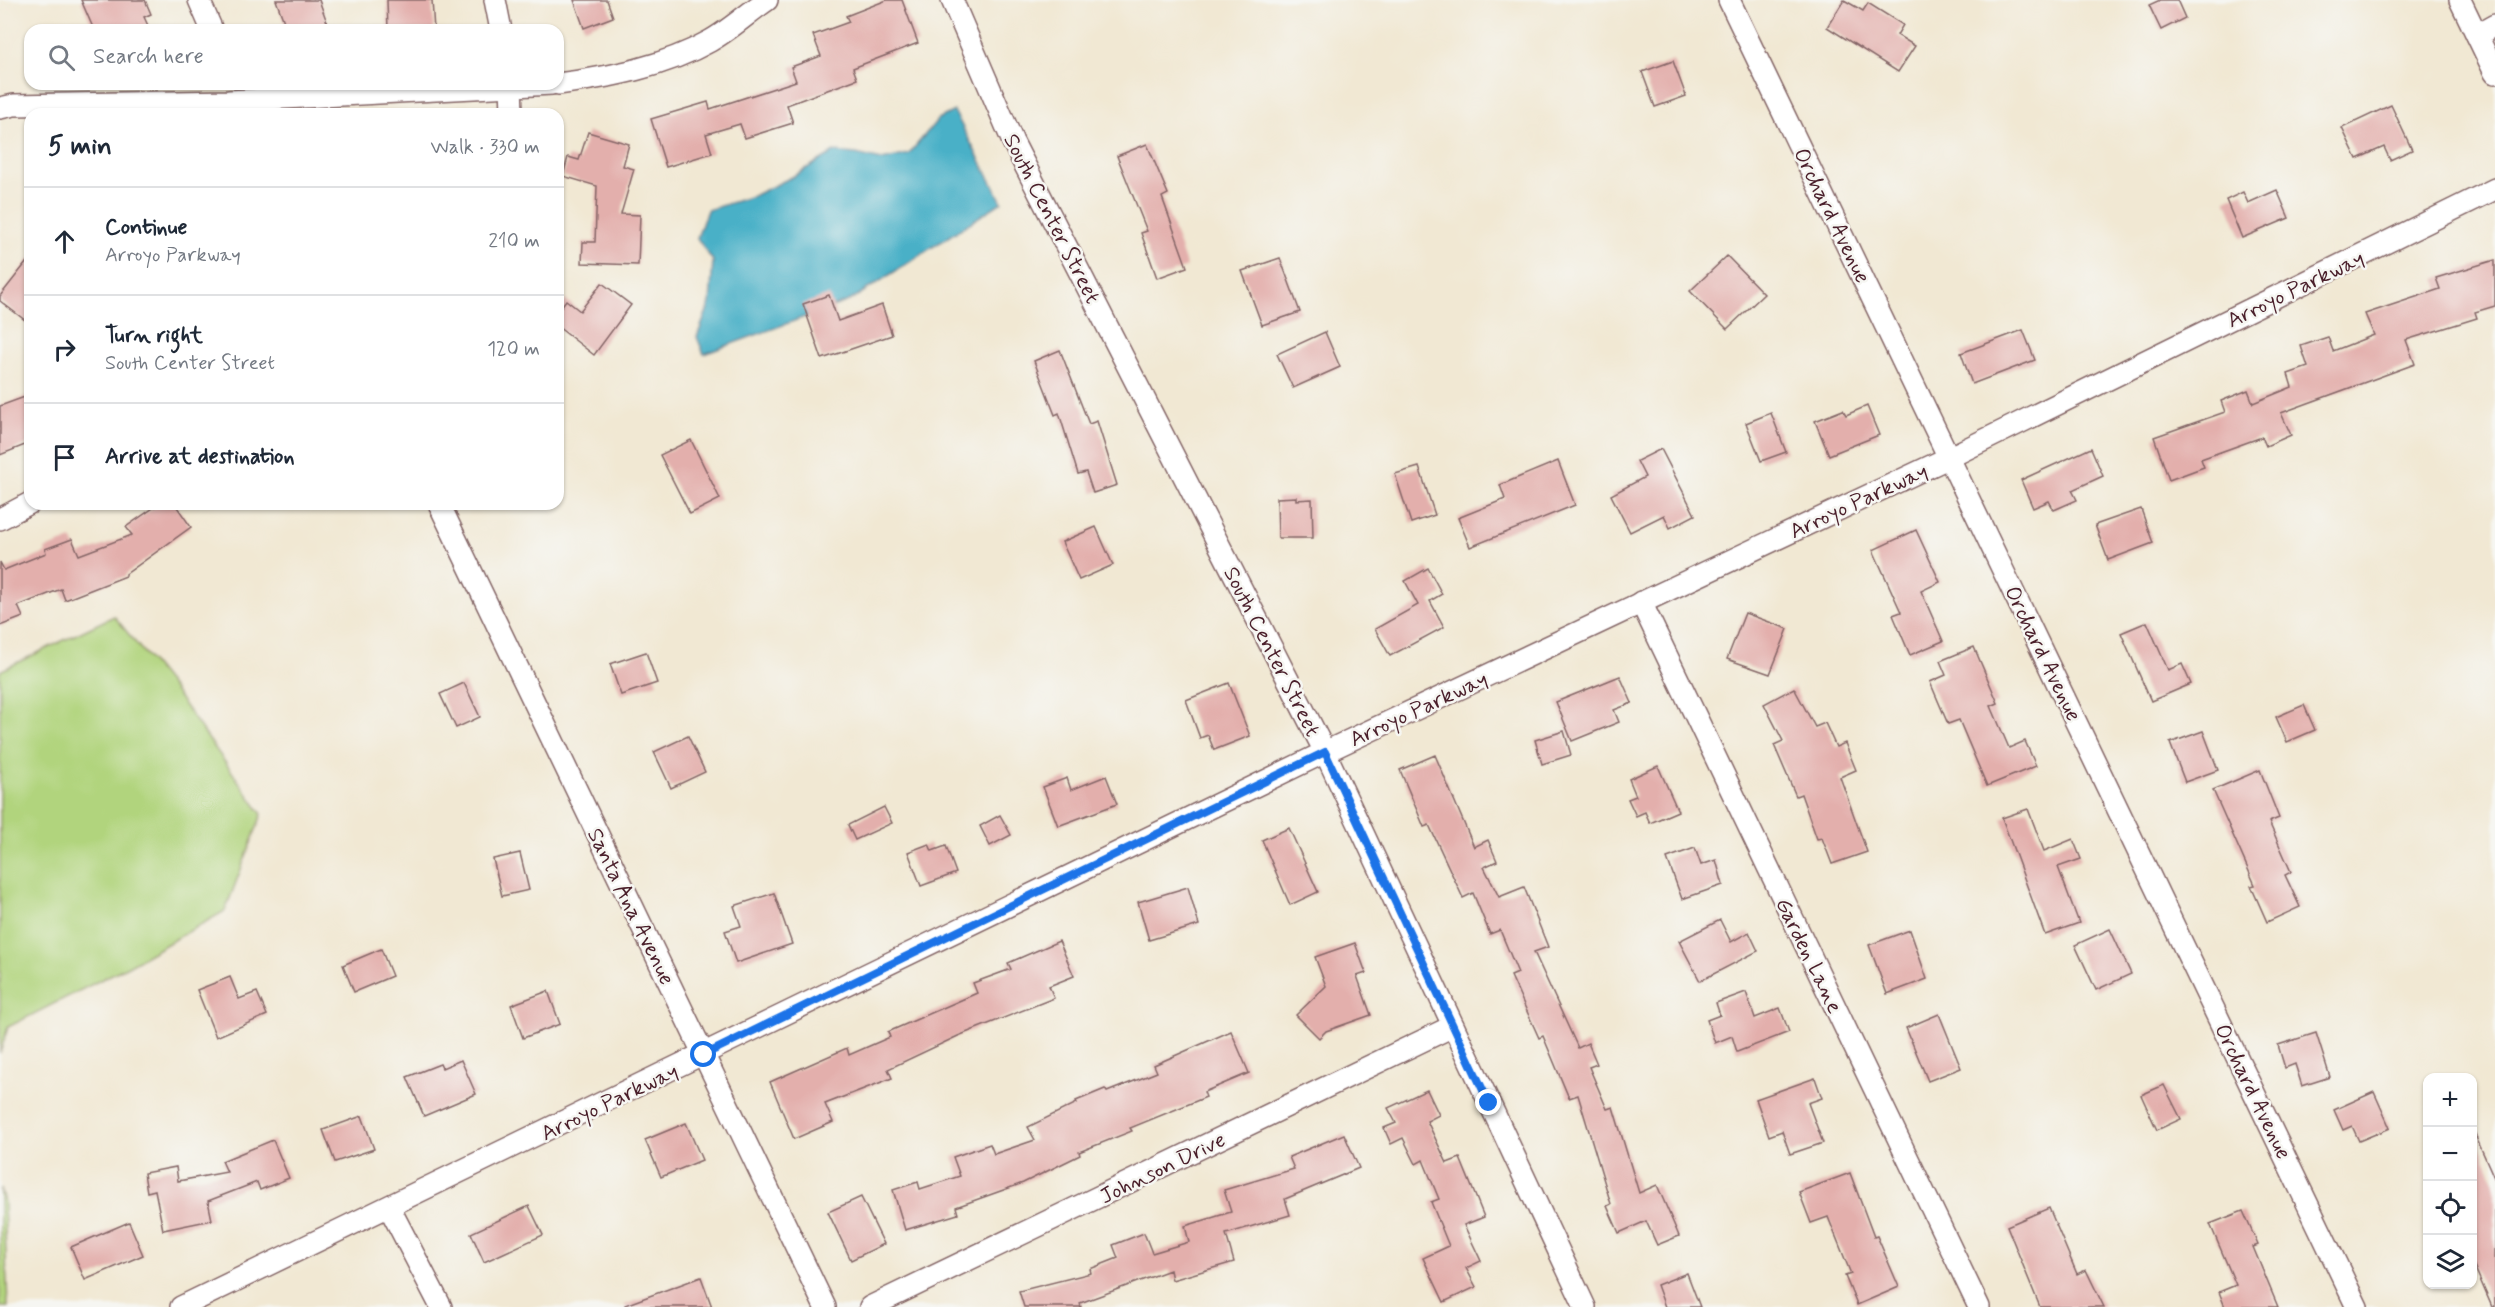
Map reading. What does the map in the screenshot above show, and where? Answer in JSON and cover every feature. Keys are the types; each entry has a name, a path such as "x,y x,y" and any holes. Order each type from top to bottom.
{"street":[{"path":"199,0 209,24"},
{"path":"495,0 500,24"},
{"path":"564,83 614,75 652,65 710,41 767,0"},
{"name":"South Center Street","path":"952,0 1013,142 1325,752 1585,1307"},
{"name":"Orchard Avenue","path":"1729,0 2357,1307"},
{"path":"2460,0 2486,30 2495,73"},
{"path":"0,108 14,105 227,100 416,90"},
{"path":"511,90 512,108"},
{"name":"Arroyo Parkway","path":"181,1307 1325,752 1950,457 2495,189"},
{"path":"0,519 24,506"},
{"name":"Santa Ana Avenue","path":"442,510 825,1307"},
{"name":"Garden Lane","path":"1641,602 1979,1307"},
{"name":"Johnson Drive","path":"870,1307 1453,1026"},
{"path":"389,1207 441,1307"}],"green space":[{"path":"114,616 170,685 262,814 225,911 128,966 8,1027 0,1053 0,671"},
{"path":"0,1188 4,1202 8,1307 0,1307"}],"water":[{"path":"954,111 1002,202 851,300 704,354 697,337 710,303 713,261 697,238 707,210 753,196 792,177 834,152 882,160 909,154 938,119"}],"building":[{"path":"81,0 145,0 151,14 144,17 147,24 91,24"},
{"path":"276,0 319,0 328,24 285,24"},
{"path":"387,0 432,0 434,24 388,24"},
{"path":"574,0 607,0 613,17 584,28"},
{"path":"887,0 902,0 918,43 853,68 857,79 787,105 793,123 745,138 740,124 706,134 712,153 666,167 651,119 708,102 710,109 796,81 791,67 821,56 813,35 849,22 846,16"},
{"path":"1844,0 1863,11 1868,3 1903,25 1897,35 1915,46 1898,72 1827,27"},
{"path":"2160,0 2177,0 2185,18 2161,30 2149,5"},
{"path":"1673,61 1686,96 1655,107 1642,72"},
{"path":"2391,105 2412,150 2390,160 2384,147 2357,159 2342,128"},
{"path":"588,132 629,144 623,166 634,169 621,214 640,215 638,265 582,263 583,242 595,242 597,186 564,176 568,157 579,160"},
{"path":"1147,144 1168,194 1162,197 1187,267 1157,278 1141,233 1147,231 1117,156"},
{"path":"2277,190 2289,218 2242,238 2226,200 2243,192 2248,203"},
{"path":"1727,256 1764,294 1727,329 1690,291"},
{"path":"1280,258 1300,312 1262,325 1242,271"},
{"path":"2495,260 2495,306 2475,312 2477,318 2406,340 2415,364 2281,413 2291,435 2266,446 2262,437 2201,459 2204,467 2169,480 2154,437 2225,412 2221,401 2248,390 2253,403 2292,387 2288,374 2308,367 2301,346 2328,337 2333,351 2374,335 2365,314 2440,289 2436,278"},
{"path":"24,266 24,319 0,301 0,296"},
{"path":"602,283 631,305 594,355 564,332 564,303 566,300 580,311"},
{"path":"829,295 838,321 882,305 892,335 822,359 803,304"},
{"path":"2023,330 2035,360 1972,384 1961,353"},
{"path":"1325,332 1340,367 1293,388 1277,354"},
{"path":"1060,350 1089,424 1097,421 1117,485 1093,493 1086,472 1078,474 1059,413 1055,415 1034,361"},
{"path":"24,397 24,445 0,455 0,406"},
{"path":"1867,406 1879,435 1829,455 1815,421 1843,410 1846,415"},
{"path":"1771,413 1786,452 1761,461 1746,423"},
{"path":"691,440 720,499 690,514 660,455"},
{"path":"2091,448 2103,476 2072,490 2077,500 2054,510 2049,501 2033,508 2021,480"},
{"path":"1661,449 1695,515 1670,528 1664,515 1630,532 1611,495 1645,477 1637,461"},
{"path":"1558,461 1575,505 1470,547 1458,518 1505,499 1500,485"},
{"path":"1419,467 1435,515 1411,523 1395,474"},
{"path":"1296,497 1296,500 1312,499 1313,538 1278,538 1277,498"},
{"path":"2141,509 2153,543 2108,560 2095,525"},
{"path":"150,510 179,510 191,527 126,576 65,600 61,589 18,606 23,617 0,626 0,562 4,570 46,553 45,549 72,539 79,555 132,535 126,527"},
{"path":"1096,527 1113,565 1079,580 1062,542"},
{"path":"1916,530 1940,582 1921,591 1943,641 1910,655 1893,615 1901,612 1873,550"},
{"path":"1428,568 1442,594 1430,601 1444,627 1390,656 1375,629 1418,605 1405,581"},
{"path":"1745,613 1788,629 1770,674 1727,659"},
{"path":"2147,622 2168,670 2182,664 2191,684 2151,701 2121,633"},
{"path":"1974,647 1998,703 1991,706 2009,748 2025,741 2036,766 1987,786 1959,720 1948,724 1930,682 1946,675 1940,661"},
{"path":"646,652 657,683 621,695 610,664"},
{"path":"1620,676 1632,703 1614,710 1619,722 1572,741 1556,702"},
{"path":"464,683 480,717 456,728 440,694"},
{"path":"1229,683 1250,736 1214,750 1208,735 1200,738 1186,700"},
{"path":"1794,688 1815,727 1825,723 1836,747 1845,743 1856,770 1840,777 1867,852 1832,864 1822,838 1817,839 1801,794 1796,796 1774,745 1783,741 1764,704"},
{"path":"2304,705 2315,730 2287,742 2276,717"},
{"path":"1564,731 1571,755 1542,764 1535,740"},
{"path":"2203,731 2218,770 2185,782 2170,743"},
{"path":"688,736 705,772 671,788 654,752"},
{"path":"1435,755 1474,847 1488,840 1497,861 1484,867 1499,897 1524,887 1548,947 1534,952 1578,1048 1588,1043 1597,1064 1589,1067 1607,1109 1613,1107 1639,1193 1657,1185 1679,1236 1657,1245 1646,1221 1619,1233 1607,1206 1611,1204 1578,1095 1569,1098 1543,1036 1539,1038 1511,976 1518,973 1500,930 1490,934 1473,893 1463,898 1429,825 1424,827 1400,770"},
{"path":"1658,766 1678,811 1650,823 1645,812 1636,816 1628,799 1636,796 1629,779"},
{"path":"2260,770 2279,818 2269,822 2291,872 2285,875 2300,907 2267,922 2251,886 2255,885 2213,790"},
{"path":"1106,776 1117,804 1058,826 1043,787 1067,778 1071,790"},
{"path":"884,807 892,823 855,840 848,825"},
{"path":"2028,809 2044,851 2073,839 2081,859 2058,867 2079,923 2045,935 2002,818"},
{"path":"1000,815 1011,835 990,846 980,826"},
{"path":"1289,828 1318,892 1290,905 1262,840"},
{"path":"929,844 932,851 946,846 956,873 921,886 908,852"},
{"path":"1695,848 1701,865 1716,860 1723,885 1682,899 1667,858"},
{"path":"520,853 529,890 502,896 493,859"},
{"path":"1188,887 1199,925 1149,940 1138,902"},
{"path":"774,893 792,944 736,963 725,931 741,926 734,906"},
{"path":"1720,920 1731,942 1749,932 1758,951 1700,981 1679,941"},
{"path":"2110,929 2131,974 2096,990 2075,945"},
{"path":"1910,930 1927,979 1887,994 1869,945"},
{"path":"1059,941 1074,976 1049,986 1054,998 958,1036 888,1069 892,1078 825,1104 833,1122 794,1139 770,1082 847,1048 849,1055 890,1037 888,1032 977,993 973,983 1011,969 1008,963"},
{"path":"1355,943 1366,973 1357,976 1371,1015 1326,1031 1319,1038 1296,1015 1326,986 1315,957"},
{"path":"381,949 392,976 354,992 343,965"},
{"path":"230,977 239,999 257,992 267,1015 216,1037 197,990"},
{"path":"548,991 560,1024 523,1038 511,1005"},
{"path":"1746,992 1755,1018 1780,1008 1789,1032 1737,1052 1732,1036 1715,1043 1707,1020 1720,1015 1716,1003"},
{"path":"1939,1014 1961,1068 1928,1081 1906,1028"},
{"path":"1231,1031 1249,1073 1204,1092 1206,1097 1079,1152 1080,1155 1023,1183 956,1207 958,1214 905,1230 893,1190 918,1182 920,1189 960,1176 953,1157 990,1144 994,1154 1035,1140 1028,1127 1077,1103 1076,1101 1105,1089 1107,1092 1157,1072 1154,1065"},
{"path":"2316,1033 2330,1077 2302,1086 2295,1064 2285,1068 2278,1045"},
{"path":"461,1060 476,1094 424,1116 407,1077 440,1064 442,1068"},
{"path":"1815,1078 1822,1098 1808,1103 1823,1143 1790,1154 1782,1131 1769,1136 1756,1099"},
{"path":"2164,1085 2181,1119 2157,1130 2141,1095"},
{"path":"1427,1090 1439,1115 1427,1121 1447,1163 1460,1158 1484,1217 1464,1225 1481,1261 1466,1268 1476,1287 1444,1302 1423,1258 1449,1246 1431,1202 1439,1199 1423,1160 1416,1164 1403,1138 1391,1144 1384,1128 1396,1123 1388,1108"},
{"path":"2374,1092 2390,1128 2359,1141 2352,1126 2343,1130 2334,1110"},
{"path":"362,1116 374,1149 335,1162 323,1130"},
{"path":"686,1123 702,1160 661,1177 645,1140"},
{"path":"1344,1134 1359,1168 1285,1199 1290,1215 1226,1234 1234,1262 1172,1280 1170,1270 1080,1303 1081,1307 1024,1307 1019,1291 1091,1273 1090,1269 1118,1258 1113,1245 1144,1233 1152,1253 1189,1242 1185,1226 1231,1212 1224,1190 1294,1169 1289,1157"},
{"path":"2477,1139 2495,1180 2495,1307 2492,1307 2477,1272"},
{"path":"273,1140 289,1178 260,1190 257,1182 208,1201 212,1220 163,1230 155,1190 147,1192 144,1173 176,1167 178,1181 227,1172 222,1161"},
{"path":"1850,1173 1874,1237 1877,1236 1899,1287 1857,1305 1845,1276 1851,1274 1828,1217 1811,1223 1799,1192"},
{"path":"861,1197 884,1244 851,1260 828,1212"},
{"path":"529,1206 543,1235 484,1262 471,1233"},
{"path":"2049,1208 2077,1274 2086,1270 2104,1307 2040,1307 2007,1226"},
{"path":"2243,1211 2258,1245 2253,1247 2278,1307 2225,1307 2219,1292 2236,1285 2210,1224"},
{"path":"129,1222 143,1255 85,1280 71,1247"},
{"path":"1687,1273 1700,1307 1665,1307 1657,1285"},
{"path":"701,1277 712,1307 625,1307 625,1305"}],"route":[{"path":"704,1055 1325,752 1489,1103"}]}
